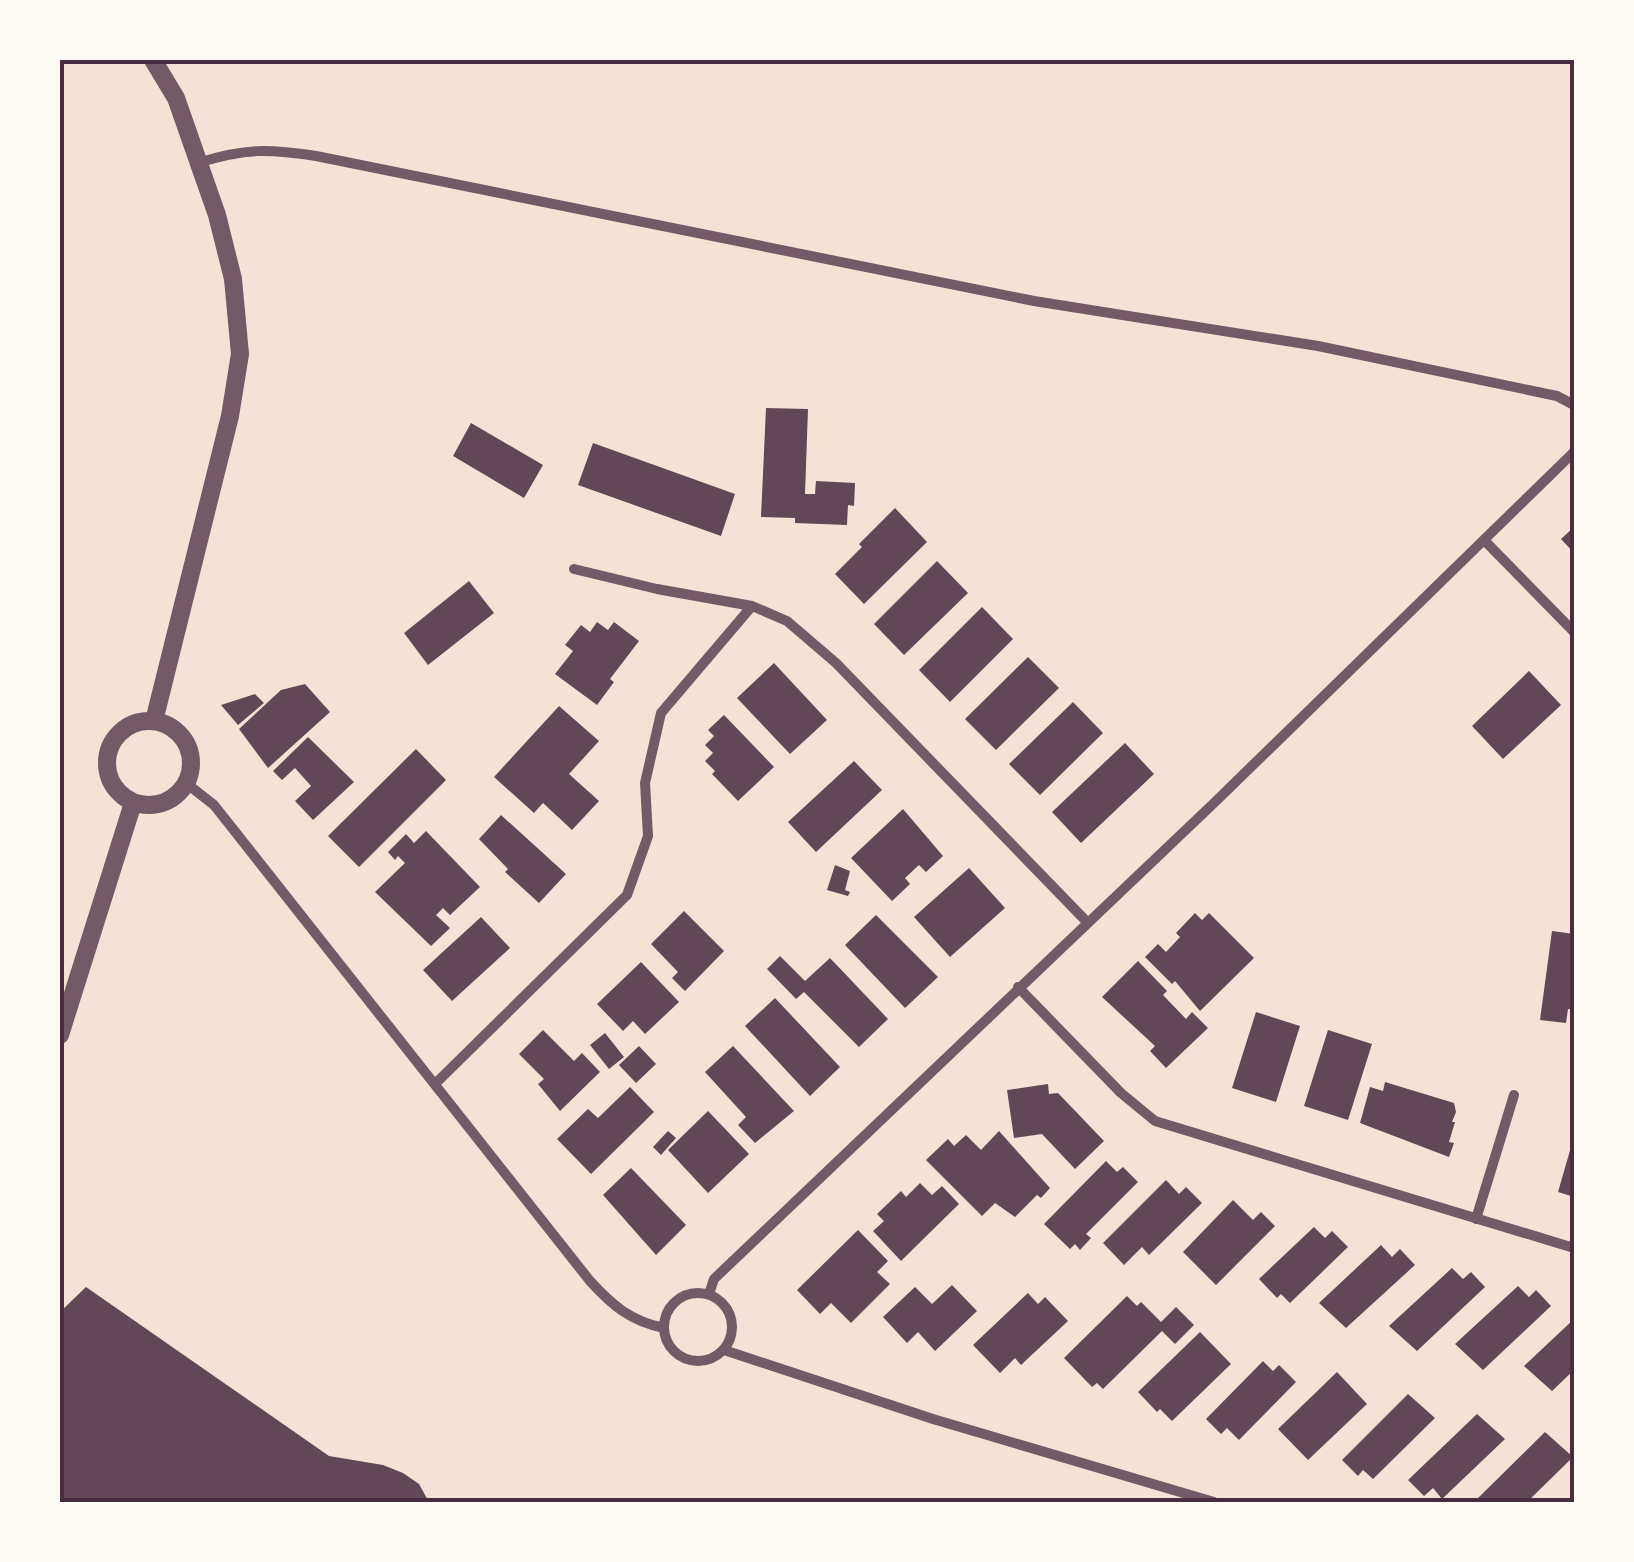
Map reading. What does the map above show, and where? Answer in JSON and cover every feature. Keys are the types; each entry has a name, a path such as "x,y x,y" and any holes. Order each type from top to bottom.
{"street":[{"path":"154,721 230,416 240,354 234,279 201,162 159,62"},
{"path":"201,162 267,148 316,156 1034,301 1318,346 1557,396 1574,404"},
{"path":"708,1294 714,1279 1574,452"},
{"path":"1484,540 1574,632"},
{"path":"574,568 657,589 752,606 787,621 836,662 1087,922"},
{"path":"435,1084 628,895 648,836 644,783 661,713 752,606"},
{"path":"154,721 167,724 186,743 190,770 186,783 169,800 145,806 133,803 112,785 106,759 117,734 128,726 154,721"},
{"path":"186,783 214,805 607,1300 643,1324 664,1328"},
{"path":"60,1035 133,803"},
{"path":"1018,987 1121,1094 1154,1121 1574,1248"},
{"path":"1476,1219 1514,1095"},
{"path":"690,1293 719,1299 731,1318 732,1330 724,1350 703,1361 680,1357 665,1340 664,1328 664,1319 674,1302 690,1293"},
{"path":"724,1350 932,1419 1214,1502"}],"building":[{"path":"766,408 808,409 805,494 815,494 816,481 855,483 854,506 848,505 847,525 761,517"},
{"path":"471,423 543,465 524,498 453,456"},
{"path":"593,443 735,494 721,536 578,485"},
{"path":"895,508 927,542 864,604 835,574"},
{"path":"1574,527 1574,553 1561,539"},
{"path":"937,561 968,593 904,655 874,624"},
{"path":"469,581 494,613 428,665 404,633"},
{"path":"982,607 1013,639 950,702 919,670"},
{"path":"597,622 608,630 614,622 639,641 610,679 614,682 597,705 555,674 573,651 565,645 581,625 590,632"},
{"path":"1028,657 1059,688 996,750 965,719"},
{"path":"774,663 827,720 790,754 737,698"},
{"path":"1529,671 1561,705 1503,759 1472,726"},
{"path":"305,684 330,712 268,768 239,729 281,690"},
{"path":"255,694 264,703 238,725 221,705"},
{"path":"1073,702 1103,733 1040,795 1009,764"},
{"path":"559,706 599,741 569,774 599,801 572,830 543,803 534,813 494,777"},
{"path":"724,715 774,767 738,801 705,761 713,753 705,745 714,736 708,730"},
{"path":"308,737 354,782 313,820 295,801 311,786 295,768 282,780 273,771"},
{"path":"1125,743 1154,774 1081,843 1052,812"},
{"path":"416,749 446,780 359,867 328,836"},
{"path":"854,761 882,790 816,852 788,822"},
{"path":"903,809 943,856 926,872 919,865 905,878 910,884 892,901 851,858"},
{"path":"501,815 566,874 539,903 505,872 508,869 479,839"},
{"path":"426,831 480,887 450,915 443,908 436,915 450,928 431,946 375,892 405,863 388,852 406,834 414,843"},
{"path":"835,865 850,871 845,890 850,892 848,896 827,890"},
{"path":"969,868 1005,908 950,957 914,917"},
{"path":"684,911 724,951 685,991 672,978 678,972 651,944"},
{"path":"1195,913 1202,920 1209,913 1254,958 1200,1011 1175,981 1172,984 1145,957 1158,944 1166,952 1180,937 1176,933"},
{"path":"876,915 938,977 905,1008 845,945"},
{"path":"481,917 510,948 452,1001 423,970"},
{"path":"1552,931 1574,934 1574,1010 1568,1009 1566,1023 1540,1020"},
{"path":"780,956 805,981 830,958 888,1019 859,1047 804,992 796,999 767,969"},
{"path":"1138,961 1167,991 1163,995 1186,1019 1192,1012 1208,1028 1166,1068 1150,1051 1155,1046 1102,997"},
{"path":"641,962 679,1002 645,1034 633,1021 623,1031 597,1004"},
{"path":"775,998 840,1067 810,1096 745,1026"},
{"path":"1256,1012 1300,1026 1276,1102 1232,1088"},
{"path":"543,1030 574,1061 582,1053 600,1072 560,1111 538,1084 544,1079 519,1054"},
{"path":"1328,1030 1372,1044 1348,1120 1304,1106"},
{"path":"605,1033 624,1057 609,1069 590,1045"},
{"path":"639,1046 656,1064 636,1083 619,1065"},
{"path":"733,1046 794,1111 755,1143 738,1125 746,1117 705,1072"},
{"path":"1385,1082 1454,1103 1455,1122 1449,1142 1454,1143 1449,1157 1360,1123 1370,1087 1383,1091"},
{"path":"1048,1084 1049,1094 1058,1093 1104,1141 1075,1169 1042,1134 1014,1138 1007,1090"},
{"path":"630,1087 654,1112 591,1174 557,1139 588,1109 598,1118"},
{"path":"708,1111 749,1154 708,1193 668,1150"},
{"path":"668,1131 676,1138 661,1155 653,1147"},
{"path":"999,1131 1050,1188 1015,1217 995,1203 982,1216 926,1160 948,1139 954,1146 966,1135 981,1150"},
{"path":"1574,1140 1574,1197 1558,1192"},
{"path":"1106,1161 1117,1172 1123,1167 1138,1182 1086,1234 1091,1238 1080,1250 1075,1244 1070,1249 1044,1224"},
{"path":"631,1168 686,1225 656,1255 603,1195"},
{"path":"1166,1180 1179,1194 1186,1187 1202,1203 1149,1255 1142,1247 1124,1265 1103,1243"},
{"path":"920,1183 932,1195 942,1186 959,1204 901,1261 873,1231 884,1221 877,1214 901,1191 906,1197"},
{"path":"1233,1200 1253,1220 1261,1212 1275,1226 1216,1285 1183,1252"},
{"path":"1314,1227 1325,1238 1332,1231 1348,1247 1290,1303 1281,1294 1277,1298 1259,1279"},
{"path":"858,1230 888,1261 877,1272 890,1284 851,1323 831,1303 820,1314 797,1290"},
{"path":"1381,1245 1392,1257 1400,1249 1415,1265 1346,1328 1319,1303"},
{"path":"1452,1268 1463,1279 1471,1272 1485,1287 1417,1351 1389,1326"},
{"path":"952,1285 977,1311 935,1351 918,1332 907,1343 883,1317 915,1287 932,1304"},
{"path":"1518,1286 1529,1297 1536,1290 1551,1306 1483,1370 1455,1344"},
{"path":"86,1287 329,1456 383,1465 403,1473 419,1484 429,1502 60,1502 60,1312"},
{"path":"1028,1293 1038,1304 1045,1297 1068,1321 1021,1365 1015,1358 1000,1373 973,1345"},
{"path":"1127,1296 1137,1306 1141,1302 1161,1322 1176,1307 1194,1325 1175,1344 1162,1331 1103,1389 1097,1383 1092,1387 1064,1358"},
{"path":"1574,1319 1574,1370 1552,1391 1524,1366"},
{"path":"1200,1332 1231,1364 1172,1421 1138,1392"},
{"path":"1263,1361 1273,1371 1279,1365 1296,1382 1239,1440 1227,1428 1221,1434 1206,1419"},
{"path":"1337,1372 1367,1404 1308,1460 1278,1429"},
{"path":"1408,1394 1435,1418 1373,1479 1363,1470 1358,1476 1342,1460"},
{"path":"1477,1414 1505,1439 1442,1499 1433,1488 1424,1496 1408,1480"},
{"path":"1545,1432 1573,1457 1527,1502 1480,1502 1477,1499"}]}
